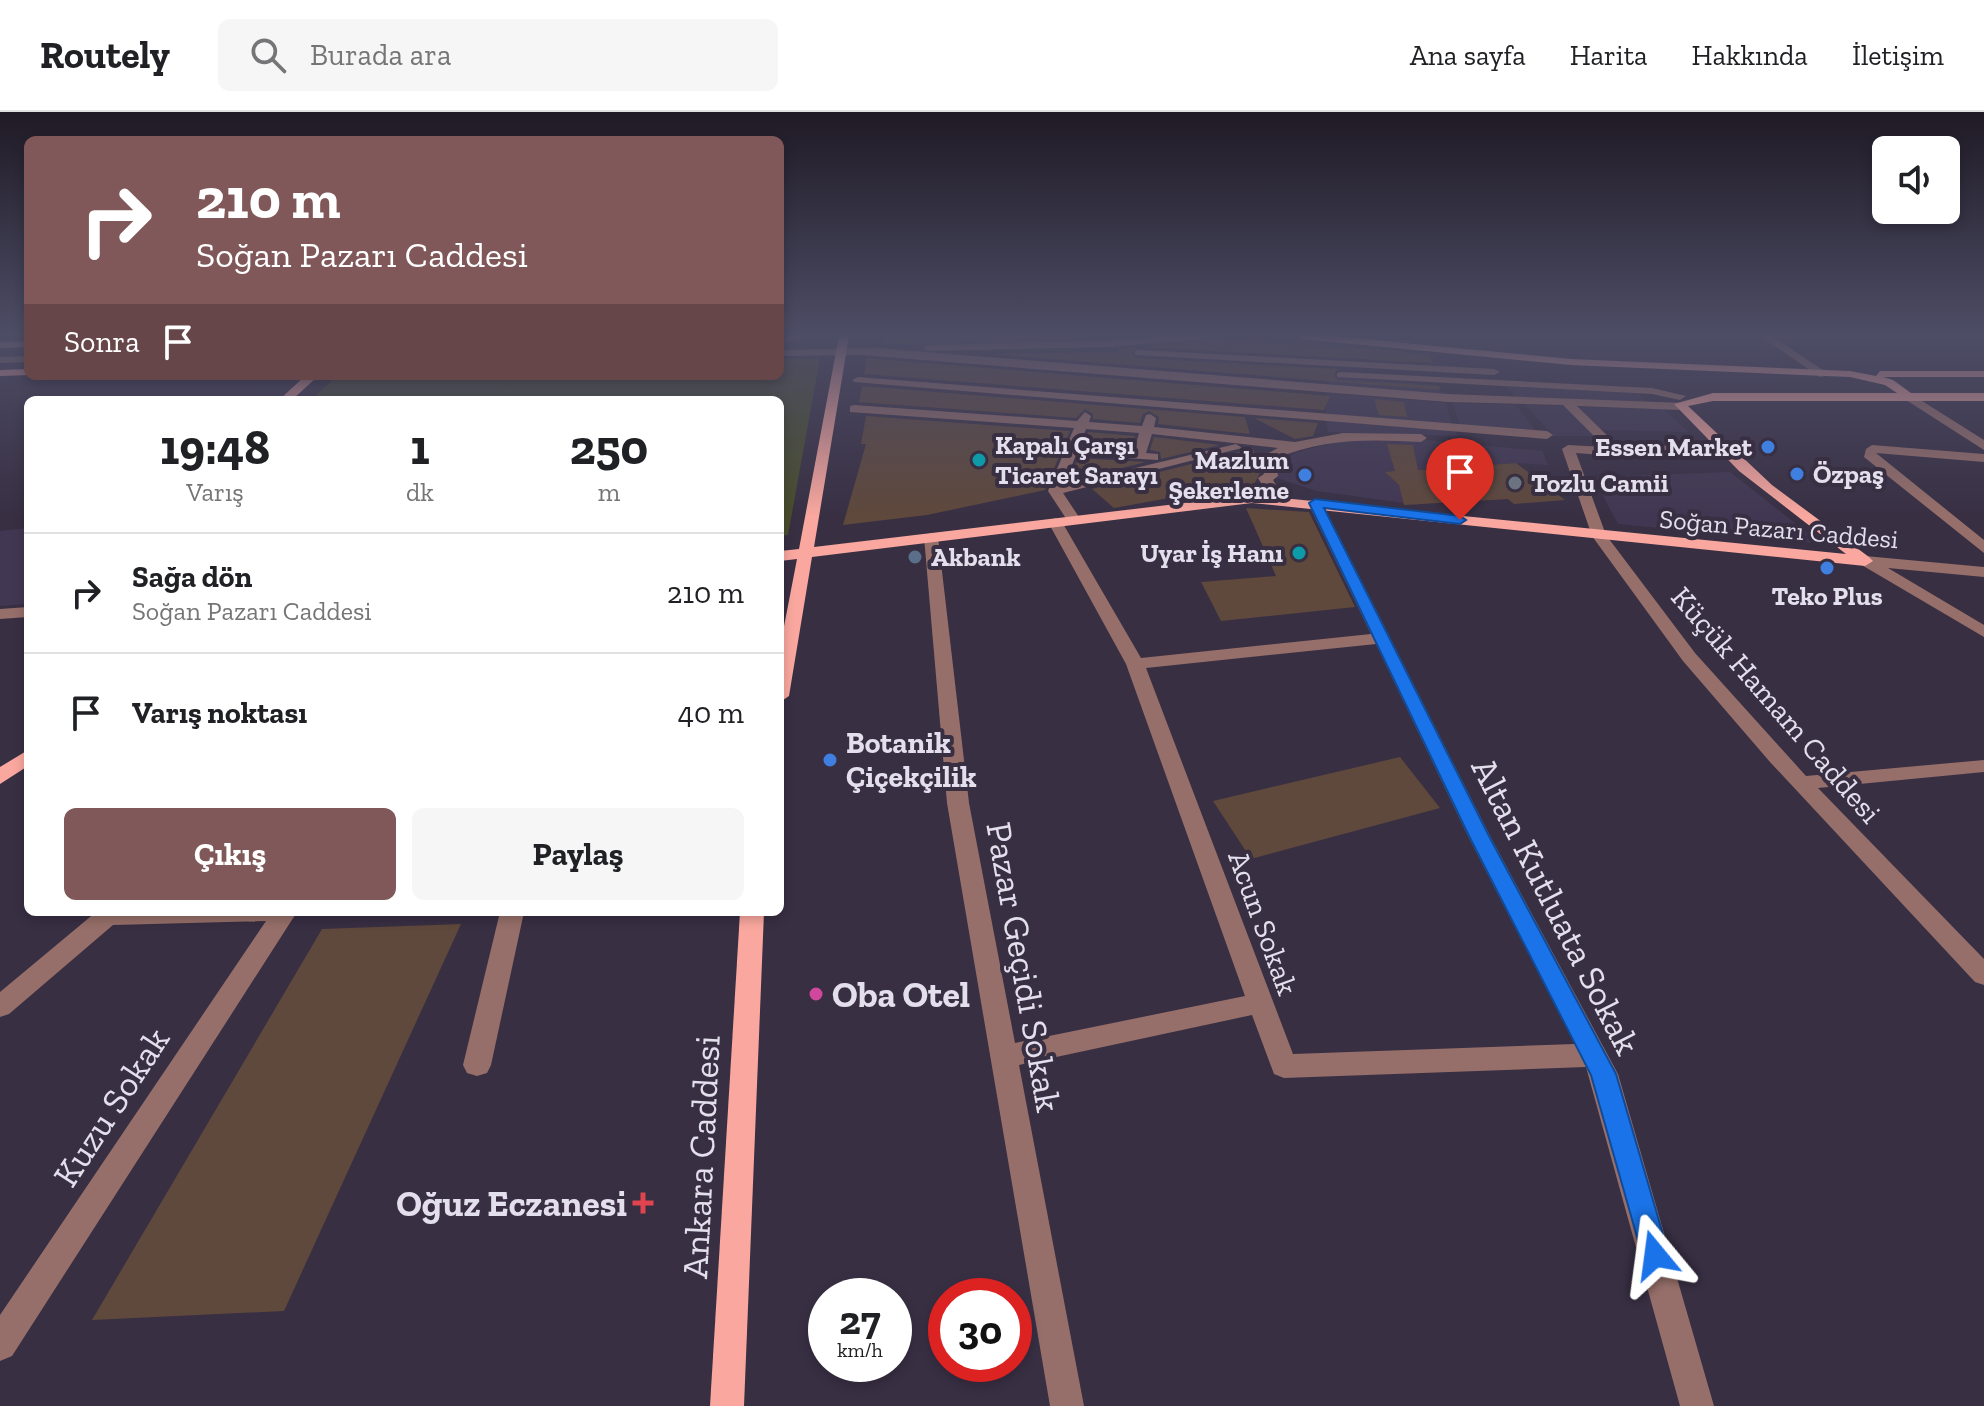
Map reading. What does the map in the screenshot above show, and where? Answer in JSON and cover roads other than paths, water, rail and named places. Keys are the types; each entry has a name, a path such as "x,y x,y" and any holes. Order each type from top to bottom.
{"main road":[{"path":"784,674 833,396"},
{"path":"1832,396 1713,397 1681,406 1718,447 1762,485 1865,561"},
{"path":"1937,396 1984,397"},
{"name":"Soğan Pazarı Caddesi","path":"784,556 1252,499 1865,561"},
{"name":"Ankara Caddesi","path":"727,1406 752,916"}],"street":[{"path":"874,396 943,405 1323,416 1568,449 1617,452 1718,447"},
{"path":"943,405 949,396"},
{"path":"1014,396 1089,407 1147,430 1296,446"},
{"path":"1055,491 1093,396"},
{"path":"854,409 1089,407 1147,396"},
{"path":"1139,456 1155,396"},
{"path":"1226,415 1228,396"},
{"path":"1324,396 1324,436"},
{"path":"1426,396 1681,406"},
{"path":"1512,396 1527,413"},
{"path":"1681,396 1700,400"},
{"path":"1908,396 1984,446"},
{"path":"1448,398 1459,433"},
{"path":"1568,404 1617,452"},
{"path":"1152,410 1200,420 1226,415 1254,423 1255,443 1268,457 1271,476 1265,478 1278,500"},
{"path":"1191,458 1200,420"},
{"path":"1537,424 1568,449"},
{"path":"1268,457 1324,436 1547,435"},
{"path":"1055,491 1255,443"},
{"name":"Küçük Hamam Caddesi","path":"1568,449 1599,536 1689,657 1801,783 1984,975"},
{"path":"1984,458 1872,449 1869,454 1984,548"},
{"path":"1071,451 1191,458"},
{"name":"Acun Sokak","path":"1055,491 1064,521 1135,664 1284,1066 1594,1055"},
{"name":"Altan Kutluata Sokak","path":"1315,503 1479,836 1604,1074 1697,1406"},
{"name":"Pazar Geçidi Sokak","path":"931,537 958,803 1067,1406"},
{"path":"1865,561 1984,632"},
{"name":"Soğan Pazarı Caddesi","path":"1865,561 1984,572"},
{"path":"0,614 24,612"},
{"path":"1135,664 1383,638"},
{"path":"2,775 24,761"},
{"path":"1801,783 1984,766"},
{"path":"0,1007 107,916"},
{"name":"Kuzu Sokak","path":"0,1344 281,916"},
{"path":"477,1065 511,916"},
{"path":"1004,1057 1261,1003"}],"place":[{"name":"Essen Market","path":"1768,447"},
{"name":"Kapalı Çarşı Ticaret Sarayı","path":"979,460"},
{"name":"Özpaş","path":"1797,474"},
{"name":"Mazlum Şekerleme","path":"1305,475"},
{"name":"Tozlu Camii","path":"1515,483"},
{"name":"Uyar İş Hanı","path":"1299,553"},
{"name":"Akbank","path":"915,557"},
{"name":"Teko Plus","path":"1827,568"},
{"name":"Botanik Çiçekçilik","path":"830,760"},
{"name":"Oba Otel","path":"816,994"},
{"name":"Oğuz Eczanesi","path":"643,1203"}]}
